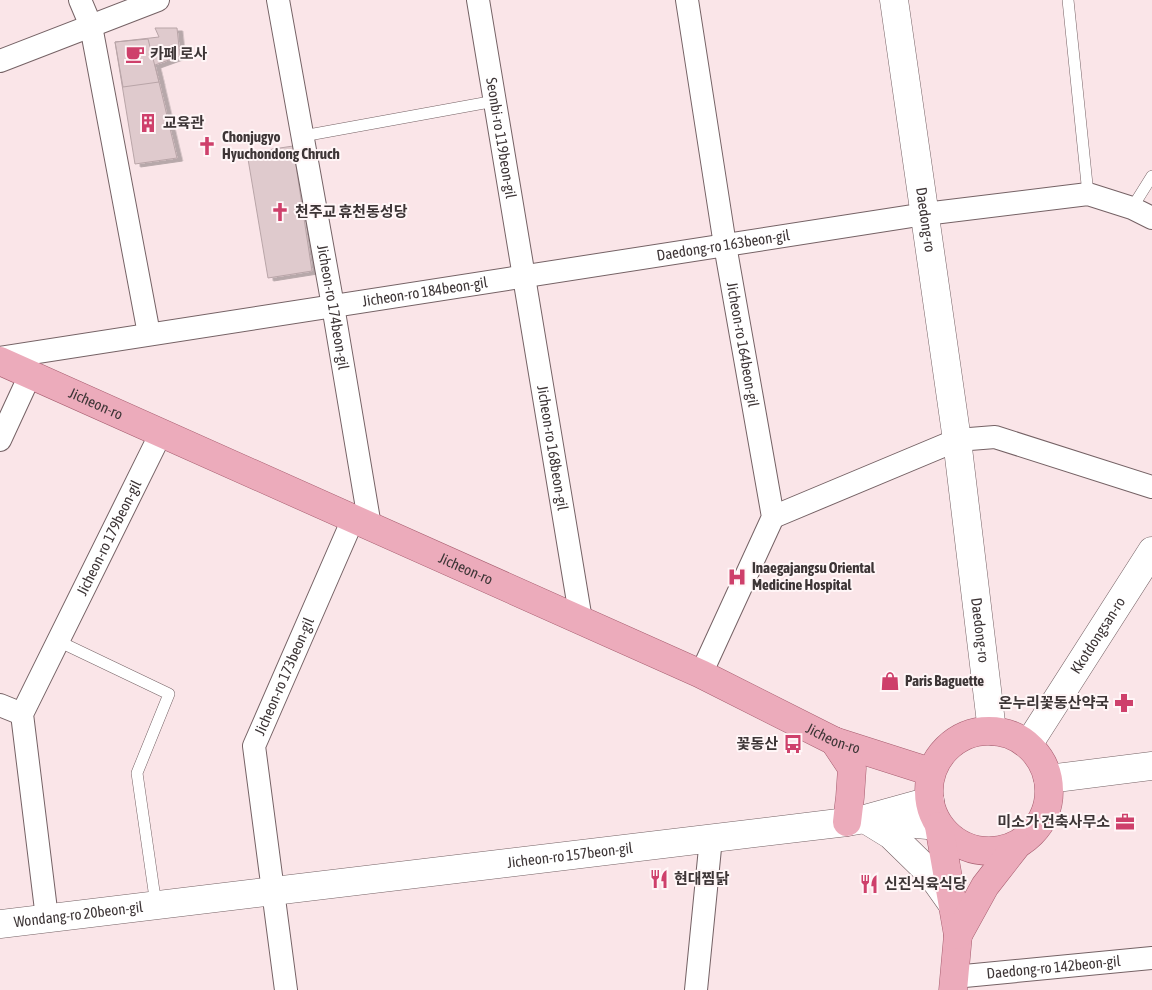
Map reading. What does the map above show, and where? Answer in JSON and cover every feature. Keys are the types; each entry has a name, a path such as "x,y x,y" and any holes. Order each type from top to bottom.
{"main road":[{"name":"Jicheon-ro","path":"0,360 701,674 834,740 931,772"},
{"path":"954,983 958,935 928,790 931,772 941,754 955,741 973,733 992,731 1011,735 1028,745 1041,760 1048,778 1049,798 1044,817 1032,833 1017,845 985,886 958,935"},
{"path":"834,740 852,768 850,797 856,821"},
{"path":"934,813 951,838 966,847 983,852 1000,851 1017,845"}],"street":[{"path":"80,0 91,26 149,334"},
{"path":"0,61 158,0"},
{"name":"Jicheon-ro 174beon-gil","path":"278,0 333,306 362,522"},
{"name":"Seonbi-ro 119beon-gil","path":"478,0 524,276"},
{"name":"Jicheon-ro 164beon-gil","path":"687,0 725,245 773,516"},
{"name":"Daedong-ro","path":"894,0 957,440 992,731"},
{"path":"1088,194 1142,213"},
{"name":"Daedong-ro 163beon-gil","path":"524,276 925,214 1088,194"},
{"name":"Jicheon-ro 184beon-gil","path":"0,360 149,334 524,276"},
{"name":"Jicheon-ro 168beon-gil","path":"524,276 580,620"},
{"path":"0,440 30,375"},
{"name":"Jicheon-ro 179beon-gil","path":"22,714 161,433"},
{"path":"701,674 773,516 957,440 995,437 1152,488"},
{"name":"Jicheon-ro 173beon-gil","path":"286,990 254,746 362,522"},
{"name":"Kkotdongsan-ro","path":"1028,745 1152,551"},
{"path":"0,705 22,714 48,918"},
{"path":"1048,778 1152,766"},
{"name":"Jicheon-ro 157beon-gil","path":"273,891 934,813"},
{"path":"856,821 892,835 931,874 952,905"},
{"path":"696,990 711,838"},
{"name":"Wondang-ro 20beon-gil","path":"0,924 273,891"},
{"name":"Daedong-ro 142beon-gil","path":"954,983 1152,958"}],"lane":[{"path":"1068,0 1088,194"},
{"path":"303,136 495,101"},
{"path":"1142,213 1152,176"},
{"name":"Wondang-ro 20beon-gil","path":"58,641 169,694 137,773 156,905"}],"building":[{"name":"교육관","path":"155,28 177,28 180,56 155,65 177,158 135,164 115,42 159,37"},
{"name":"카페 로사","path":"148,39 159,82 123,87 115,42"},
{"name":"천주교 휴천동성당","path":"293,146 312,271 268,278 247,153"}],"place":[{"name":"카페 로사","path":"135,54"},
{"name":"교육관","path":"148,123"},
{"name":"Chonjugyo Hyuchondong Chruch","path":"207,146"},
{"name":"천주교 휴천동성당","path":"280,212"},
{"name":"Inaegajangsu Oriental Medicine Hospital","path":"737,577"},
{"name":"Paris Baguette","path":"890,681"},
{"name":"온누리꽃동산약국","path":"1124,703"},
{"name":"꽃동산","path":"793,744"},
{"name":"미소가 건축사무소","path":"1125,822"},
{"name":"현대찜닭","path":"659,879"},
{"name":"신진식육식당","path":"869,884"}]}
